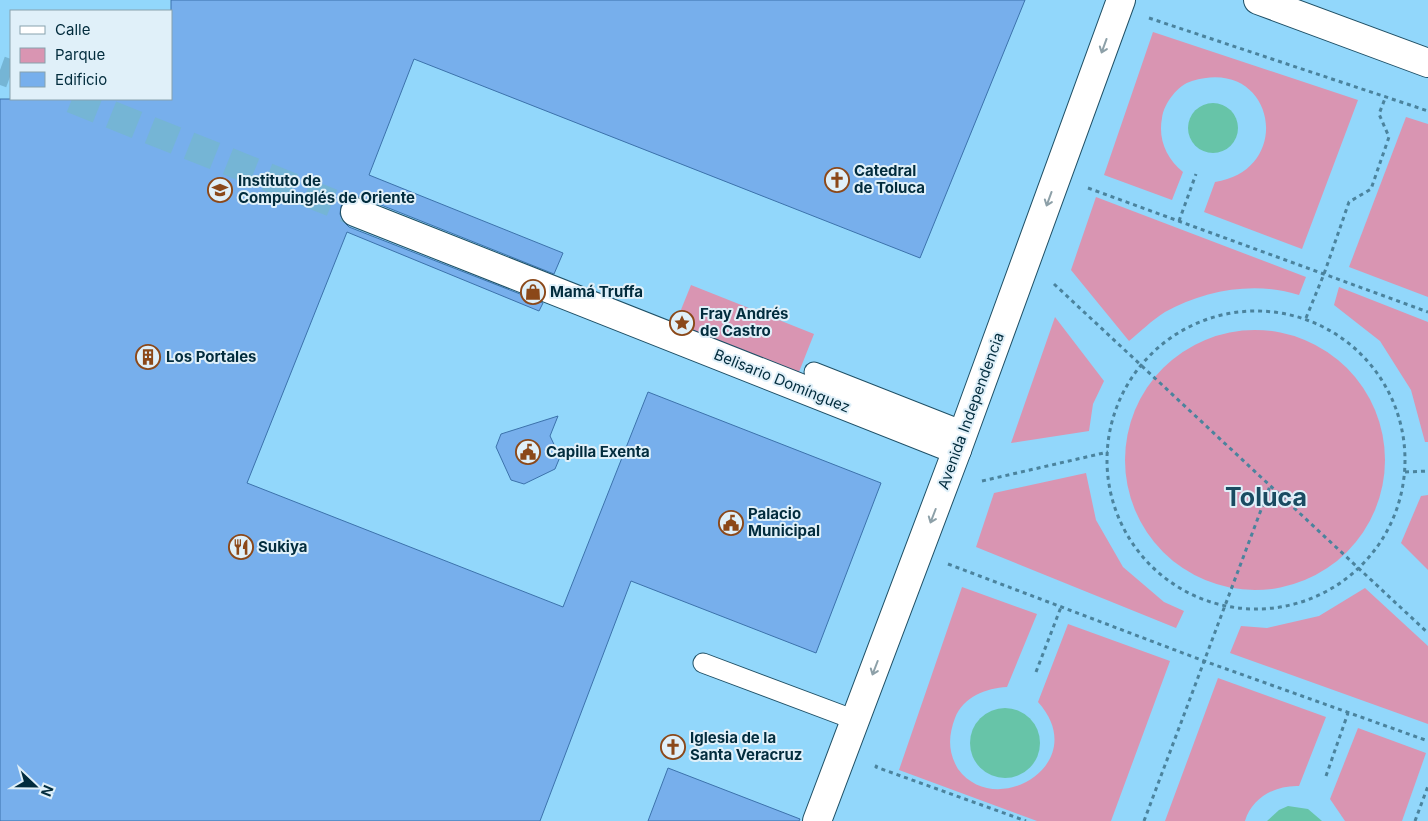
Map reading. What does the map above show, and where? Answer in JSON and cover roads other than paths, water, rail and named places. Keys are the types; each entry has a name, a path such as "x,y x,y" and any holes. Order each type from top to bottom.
{"main road":[{"name":"Avenida Independencia","path":"817,821 961,440 1120,0"},
{"path":"1258,0 1428,63"},
{"name":"Belisario Domínguez","path":"355,212 961,440"}],"lane":[{"path":"814,372 961,440"},
{"path":"703,663 856,720"}],"tunnel":[{"path":"0,70 10,74"},
{"path":"75,100 355,212"}],"place":[{"name":"Catedral de Toluca","path":"837,180"},
{"name":"Instituto de Compuinglés de Oriente","path":"220,190"},
{"name":"Mamá Truffa","path":"533,292"},
{"name":"Fray Andrés de Castro","path":"682,323"},
{"name":"Los Portales","path":"148,357"},
{"name":"Capilla Exenta","path":"528,452"},
{"name":"Palacio Municipal","path":"731,523"},
{"name":"Sukiya","path":"241,547"},
{"name":"Iglesia de la Santa Veracruz","path":"673,747"}],"district":[{"name":"Toluca","path":"1266,497"}]}
